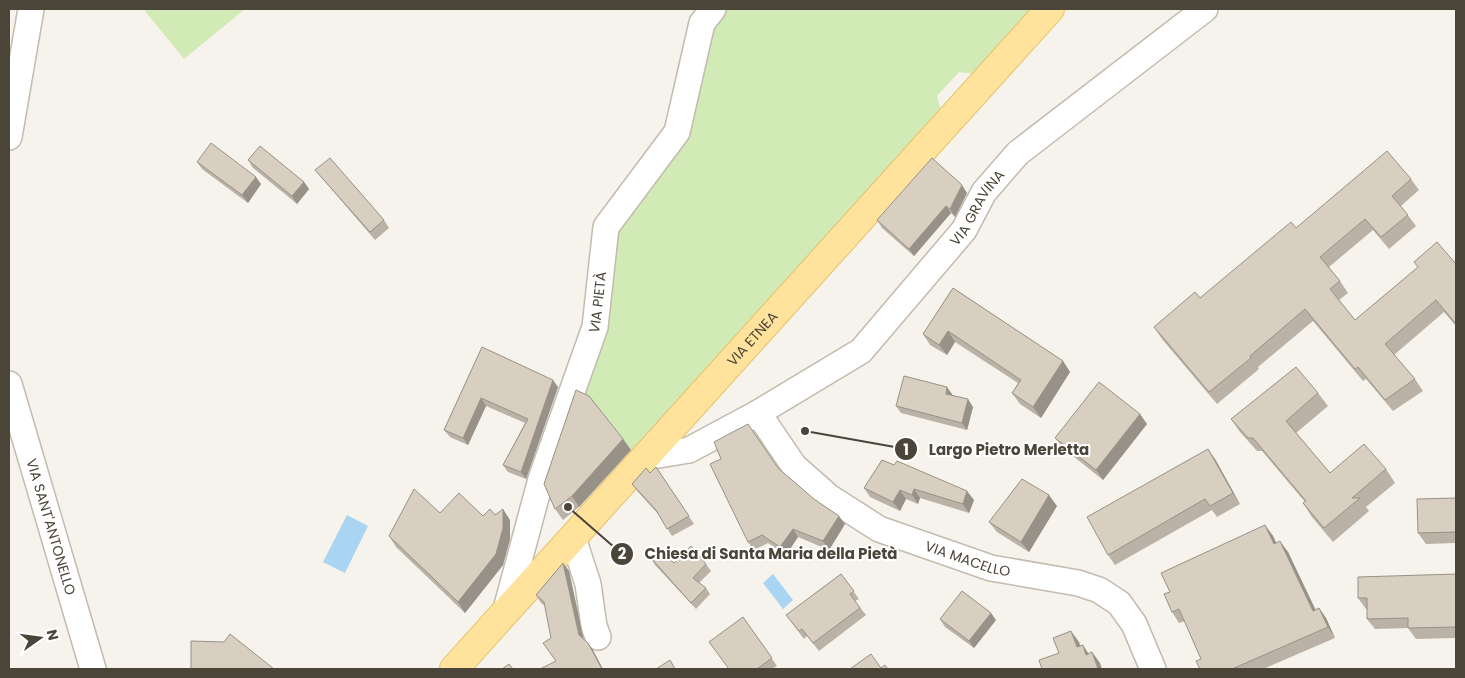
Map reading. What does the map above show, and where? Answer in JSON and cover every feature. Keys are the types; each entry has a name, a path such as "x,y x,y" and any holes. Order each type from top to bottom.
{"main road":[{"name":"VIA ETNEA","path":"454,669 1050,9"}],"street":[{"path":"9,137 31,9"},
{"name":"VIA PIETÀ","path":"505,613 541,479 595,327 606,227 676,132 702,23 713,9"},
{"name":"VIA GRAVINA","path":"647,457 689,450 758,413 861,350 964,230 984,192 1018,153 1205,9"},
{"name":"VIA SANT'ANTONELLO","path":"9,384 93,669"},
{"name":"VIA MACELLO","path":"758,413 794,466 829,497 879,529 992,568 1078,582 1106,594 1119,603 1134,624 1152,669"},
{"path":"573,538 588,584 594,626 598,637"}],"green space":[{"path":"147,9 245,9 184,59 145,11"},
{"path":"726,9 1034,9 975,74 959,72 937,96 941,111 635,455 583,391 613,234 681,140 717,16"}],"water":[{"path":"347,515 368,526 345,573 323,562"},
{"path":"773,574 793,600 783,609 763,583"}],"building":[{"path":"211,143 256,177 242,195 197,162"},
{"path":"260,146 304,182 292,196 248,160"},
{"path":"1387,151 1411,179 1392,196 1408,215 1381,237 1365,219 1320,257 1340,281 1330,289 1355,320 1418,267 1414,262 1437,242 1456,264 1456,324 1436,300 1385,344 1415,379 1385,400 1358,367 1355,369 1305,309 1250,356 1251,358 1209,392 1154,327 1195,292 1200,298 1291,222 1296,228"},
{"path":"330,158 384,220 370,232 315,170"},
{"path":"932,158 962,185 950,209 946,206 909,249 877,220"},
{"path":"953,288 1063,361 1033,407 1012,393 1021,380 948,331 939,345 923,334"},
{"path":"482,347 553,380 521,472 503,465 528,419 481,398 463,438 444,430"},
{"path":"1296,367 1318,393 1286,421 1330,473 1364,444 1386,469 1352,498 1360,498 1324,528 1303,503 1306,501 1253,438 1248,438 1231,419"},
{"path":"904,376 947,387 946,394 968,399 962,423 896,406"},
{"path":"1099,382 1140,414 1096,470 1055,438"},
{"path":"576,390 589,396 623,439 572,496 555,509 544,484"},
{"path":"748,424 778,468 814,499 839,516 823,541 793,529 780,547 762,535 748,542 710,464 721,459 714,442"},
{"path":"1208,449 1233,493 1210,506 1205,499 1108,555 1087,517"},
{"path":"882,460 894,465 897,461 967,491 963,504 914,489 912,495 900,490 893,502 864,488"},
{"path":"656,467 689,516 667,529 656,510 632,484 646,468 650,473"},
{"path":"1022,479 1049,495 1021,542 989,522"},
{"path":"414,489 440,513 459,493 483,516 490,509 495,515 503,509 503,528 496,554 458,602 389,536"},
{"path":"1456,498 1456,532 1418,533 1417,499"},
{"path":"1265,525 1274,544 1280,541 1313,611 1319,608 1328,627 1232,669 1200,669 1196,661 1201,659 1179,609 1172,612 1164,594 1170,592 1161,573"},
{"path":"691,546 706,564 693,578 706,588 691,603 651,558 658,550 674,563"},
{"path":"563,563 579,635 588,643 602,669 540,669 556,661 543,643 551,638 544,602 536,595"},
{"path":"841,574 854,591 850,594 860,608 813,643 802,629 799,631 786,615"},
{"path":"1456,574 1456,627 1408,628 1408,618 1367,619 1367,598 1358,598 1358,577"},
{"path":"962,591 991,613 969,641 940,619"},
{"path":"743,617 772,658 757,669 729,669 709,642"},
{"path":"1071,631 1077,647 1083,645 1086,655 1092,652 1098,669 1042,669 1039,660 1059,653 1053,638"},
{"path":"230,634 274,669 191,669 191,641 224,642"},
{"path":"871,654 881,668 885,665 888,669 850,669"},
{"path":"670,660 675,669 656,669"},
{"path":"509,664 513,669 502,669"}],"place":[{"name":"Largo Pietro Merletta","path":"805,431"},
{"name":"Chiesa di Santa Maria della Pietà","path":"568,507"}]}
